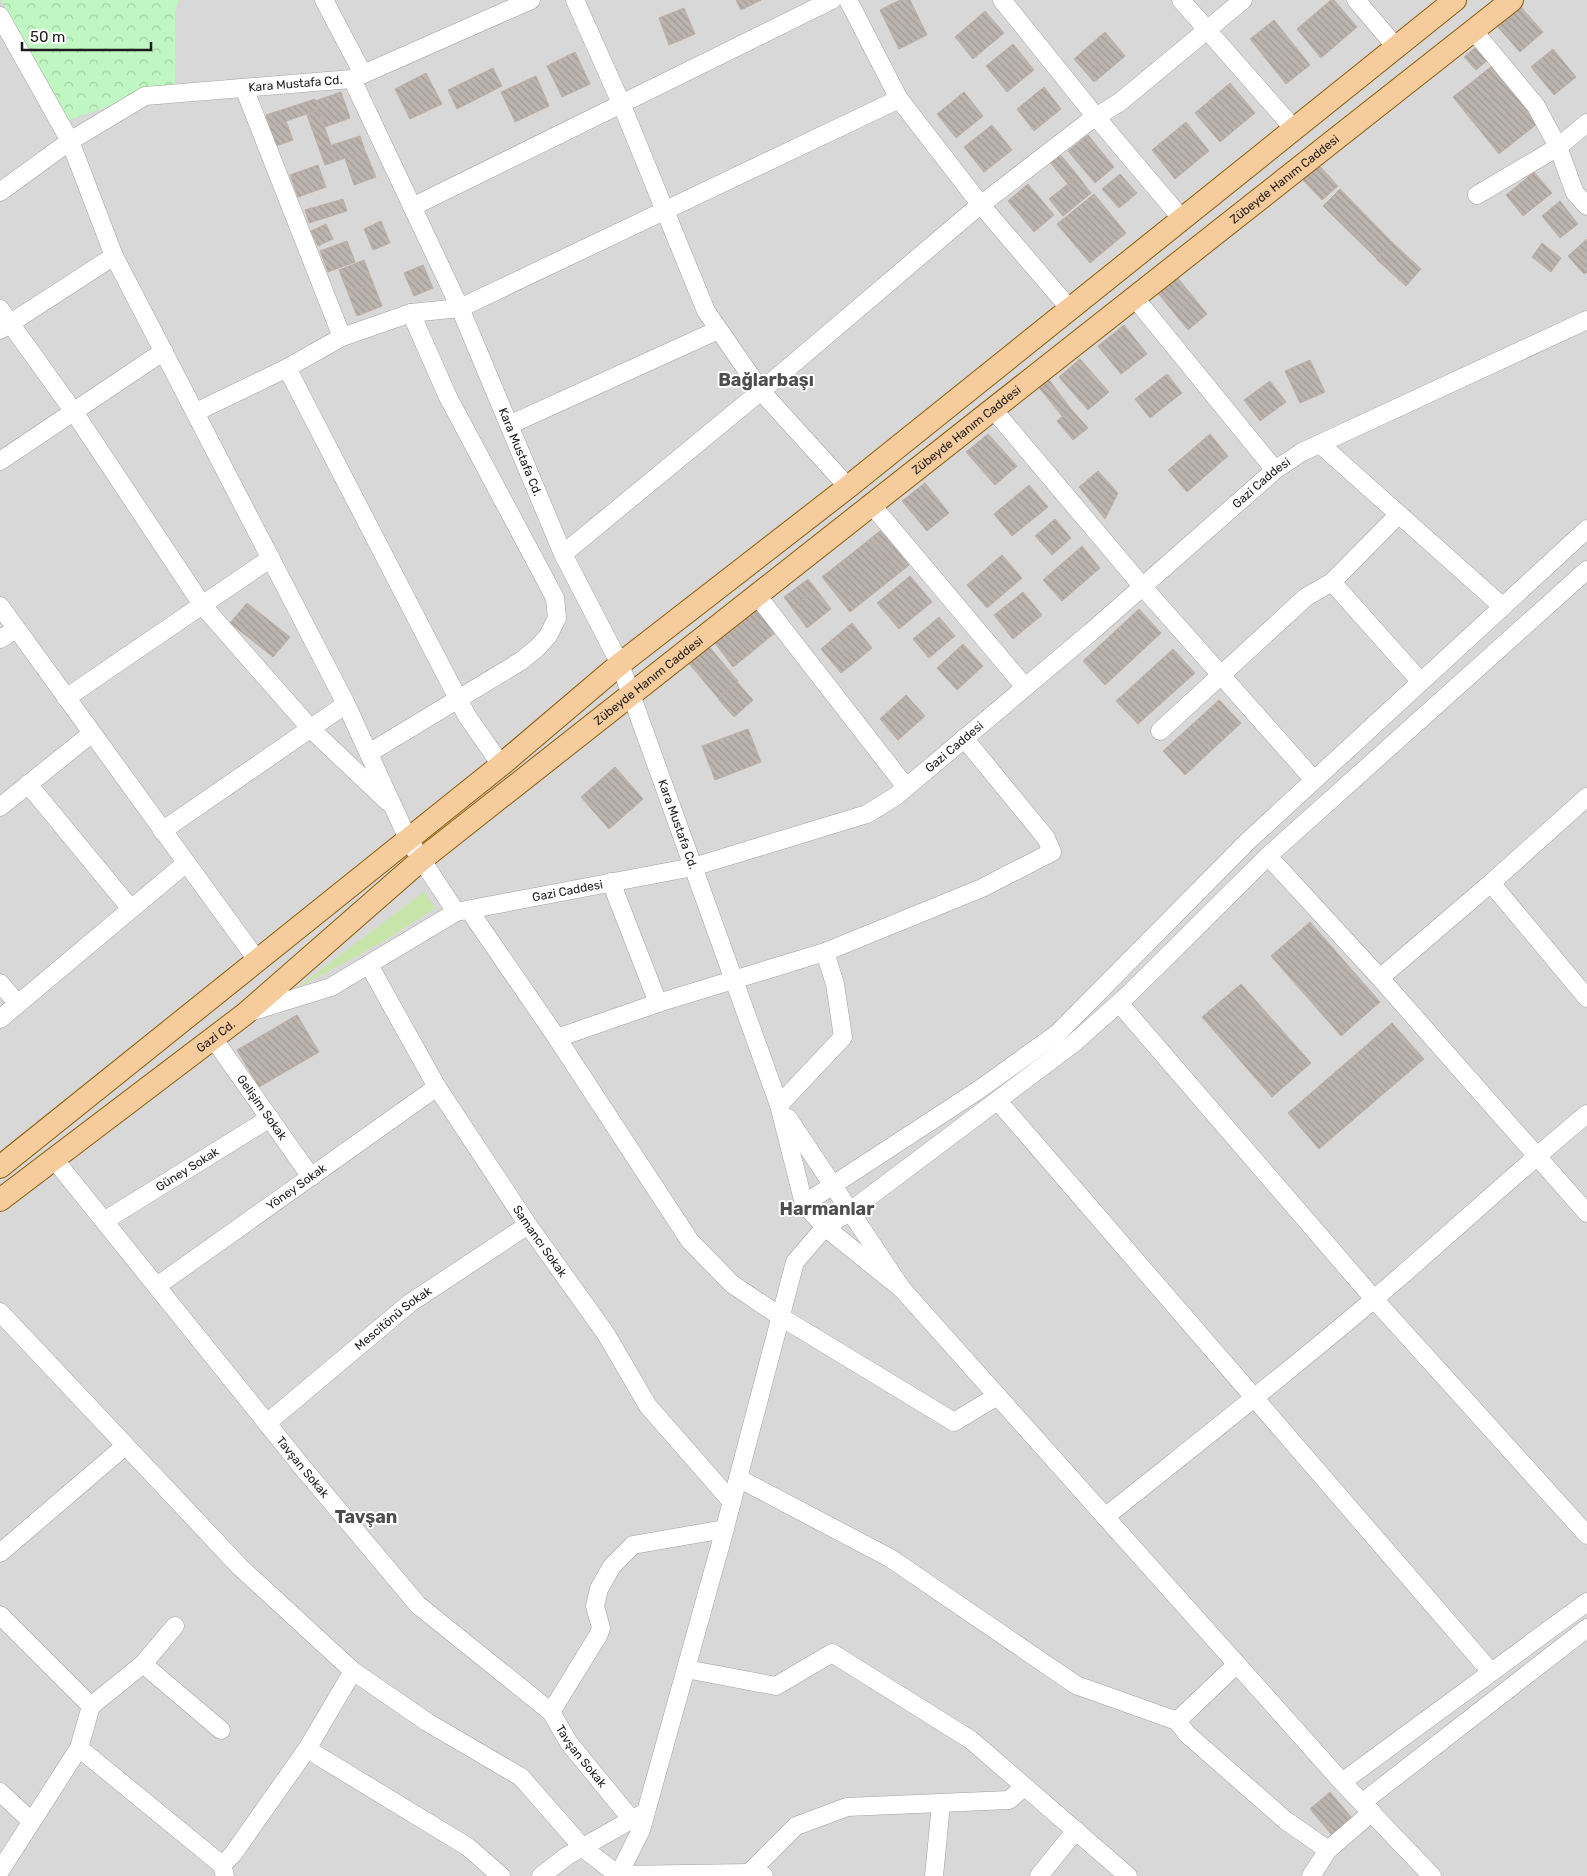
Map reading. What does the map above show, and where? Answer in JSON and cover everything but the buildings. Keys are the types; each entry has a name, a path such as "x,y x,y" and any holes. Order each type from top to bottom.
{"main road":[{"path":"0,1166 501,765 620,664 848,487 1455,0"},
{"name":"Zübeyde Hanım Caddesi","path":"421,860 630,693 1512,0"},
{"name":"Gazi Cd.","path":"0,1200 245,1014 421,860"}],"street":[{"path":"324,0 358,76 531,0"},
{"path":"575,0 621,103 706,312 761,391 848,487"},
{"path":"412,207 621,103 798,7 832,0"},
{"path":"848,0 899,99 982,205 1070,309"},
{"path":"1002,0 1096,117 1182,219"},
{"path":"1181,0 1294,129"},
{"path":"564,554 982,205 1096,117 1120,102 1243,0"},
{"path":"1356,0 1396,47"},
{"path":"0,16 70,141 114,256 346,704 408,839 421,860 462,911 557,1038 690,1241 732,1284 780,1317 954,1422 997,1396"},
{"path":"1473,30 1536,106 1558,147 1575,193 1587,206"},
{"name":"Kara Mustafa Cd.","path":"0,192 70,141 145,96 358,76 412,207 460,308 564,554 620,664 779,1105"},
{"path":"244,88 342,337"},
{"path":"196,412 288,368 342,337 412,313 460,308 899,99"},
{"path":"1477,195 1558,147 1587,123"},
{"path":"5,327 114,256"},
{"path":"1134,297 1275,470"},
{"path":"0,309 5,327 74,412 203,606 311,728 394,808"},
{"path":"369,753 521,661 548,636 557,618 555,598 448,397 412,313"},
{"name":"Gazi Caddesi","path":"245,1014 331,988 462,911 693,867 867,814 906,787 1025,687 1275,470 1320,444 1586,322"},
{"path":"509,425 718,330"},
{"path":"0,461 164,351"},
{"path":"288,368 460,699 467,716 501,765"},
{"path":"992,408 1142,586 1223,675 1314,780"},
{"path":"1320,444 1503,607"},
{"path":"872,504 1025,687"},
{"path":"1160,731 1306,597 1332,582 1398,515"},
{"path":"804,1204 980,1089 1058,1033 1247,842 1587,530"},
{"path":"66,698 271,558"},
{"path":"618,1876 641,1830 639,1816 686,1669 795,1262 825,1227 849,1212 1075,1042 1119,1003 1268,856 1587,570"},
{"path":"1332,582 1422,682"},
{"path":"756,594 906,787"},
{"path":"0,606 185,864 257,960"},
{"path":"0,640 16,629"},
{"path":"162,831 346,704"},
{"path":"0,807 91,734"},
{"path":"557,1038 658,1002 825,952 982,888 1052,852 1046,838 964,738"},
{"path":"28,784 131,909"},
{"path":"1380,978 1491,883 1587,797"},
{"path":"1268,856 1380,978 1587,1213"},
{"path":"0,1019 185,864"},
{"path":"611,882 658,1002"},
{"path":"1491,883 1587,998"},
{"path":"779,1105 843,1037 835,984 825,952"},
{"name":"Samancı Sokak","path":"369,965 437,1087 528,1225 606,1334 648,1406 732,1502"},
{"path":"0,983 18,1004"},
{"path":"1119,1003 1374,1299 1587,1535"},
{"name":"Gelişim Sokak","path":"213,1038 311,1176"},
{"name":"Yöney Sokak","path":"157,1286 437,1087"},
{"path":"998,1101 1491,1672"},
{"path":"779,1105 831,1186 902,1289 1342,1782 1432,1876"},
{"path":"779,1105 804,1204 825,1227 902,1289"},
{"path":"1105,1517 1254,1399 1374,1299 1537,1155 1587,1114"},
{"name":"Güney Sokak","path":"104,1222 270,1118"},
{"name":"Tavşan Sokak","path":"54,1159 267,1423 418,1605 551,1712 569,1742 639,1816"},
{"name":"Mescitönü Sokak","path":"267,1423 410,1303 528,1225"},
{"path":"0,1312 240,1566 352,1671 427,1722 521,1777 583,1848 618,1876 756,1874 796,1826 847,1807 1009,1800 1024,1787"},
{"path":"0,1554 125,1446"},
{"path":"738,1478 890,1558 1076,1686 1177,1721 1188,1734 1285,1820 1328,1850"},
{"path":"551,1712 599,1634 601,1628 595,1606 599,1589 612,1566 619,1558 633,1544 725,1528"},
{"path":"1342,1782 1587,1602"},
{"path":"0,1615 91,1706"},
{"path":"0,1871 79,1748 91,1706 143,1664 175,1626"},
{"path":"1311,1876 1328,1850 1367,1807 1587,1628"},
{"path":"686,1669 776,1686 832,1653 970,1740 1128,1876"},
{"path":"143,1664 221,1730"},
{"path":"1177,1721 1236,1664"},
{"path":"79,1748 223,1871 307,1749 352,1671"},
{"path":"307,1749 468,1847 501,1876"},
{"path":"0,1792 31,1821"},
{"path":"934,1876 941,1804"},
{"path":"541,1876 567,1856 639,1816"},
{"path":"1039,1876 1076,1830"}],"shaded area":[{"path":"0,0 1587,0 1587,1876 0,1876"}],"green space":[{"path":"1,0 179,0 175,12 175,83 66,121"},
{"path":"424,892 435,908 384,941 294,990"}],"district":[{"name":"Bağlarbaşı","path":"766,380"},
{"name":"Harmanlar","path":"827,1209"},
{"name":"Tavşan","path":"366,1517"}]}
